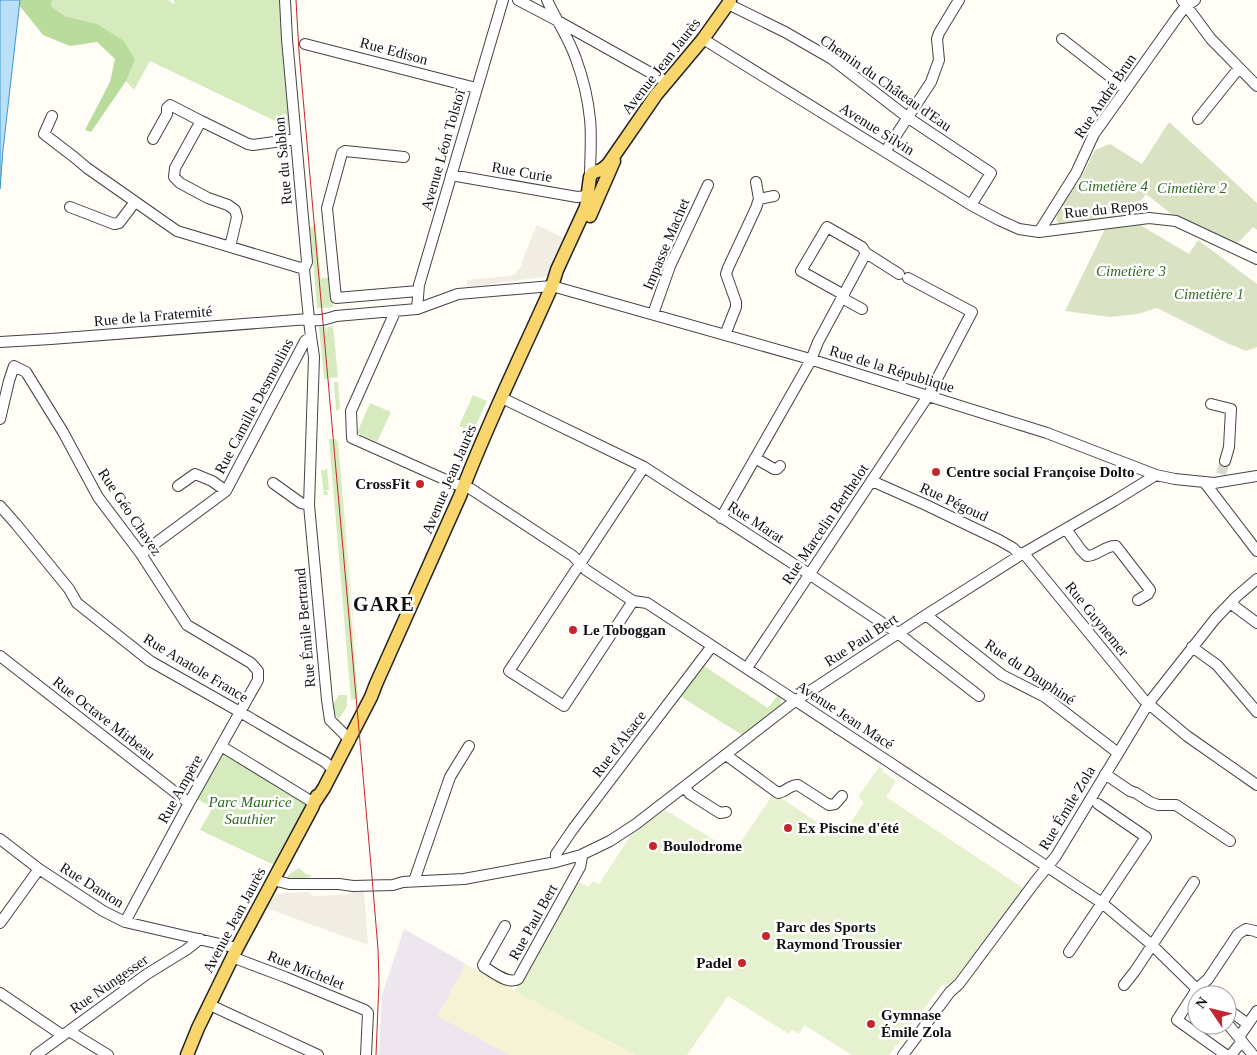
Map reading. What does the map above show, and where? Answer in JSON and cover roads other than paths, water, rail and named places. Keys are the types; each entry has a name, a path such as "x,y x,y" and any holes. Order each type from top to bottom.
{"main road":[{"name":"Avenue Jean Jaurès","path":"187,1055 198,1028 235,953 366,699 376,684 552,286 557,270 598,176 618,152 667,82 703,39 729,2"},
{"name":"Avenue Jean Jaurès","path":"552,286 564,274 598,176"}],"street":[{"name":"Rue du Sablon","path":"285,0 307,262 304,269 309,319"},
{"name":"Avenue Léon Tolstoï","path":"417,309 419,285 503,0"},
{"path":"518,0 558,20 667,82"},
{"path":"546,0 570,43 576,59 590,119 591,160 598,176"},
{"path":"885,152 931,82 939,60 937,39 939,33 959,0"},
{"name":"Chemin du Château d'Eau","path":"729,2 832,59 908,117 991,173 971,204"},
{"path":"1188,2 1211,39 1257,86"},
{"name":"Rue André Brun","path":"1040,232 1076,173 1094,134 1188,2"},
{"name":"Avenue Silvin","path":"703,39 971,204 1019,229 1040,232"},
{"path":"1062,39 1126,89"},
{"name":"Rue Edison","path":"305,44 476,88"},
{"path":"1198,118 1239,68"},
{"path":"153,139 170,105 248,144 296,140"},
{"path":"52,116 44,134 87,168 177,231 304,269"},
{"path":"201,121 175,168 174,176 180,183 235,210 237,217 230,246"},
{"path":"404,157 344,151 342,153 327,208 336,298 418,291"},
{"name":"Rue Curie","path":"451,175 577,197 588,196"},
{"path":"725,335 736,307 726,274 759,199 756,182"},
{"name":"Impasse Machet","path":"653,314 670,266 708,185"},
{"path":"759,199 774,196"},
{"path":"70,207 114,224 119,223 135,202"},
{"name":"Rue du Repos","path":"1040,232 1149,218 1176,221 1257,259"},
{"path":"721,518 812,360 818,342 843,296 866,253 862,248 827,227 801,272 843,296 862,309"},
{"name":"Rue Marcelin Berthelot","path":"747,668 928,396 972,312 904,276 866,253"},
{"name":"Rue de la Fraternité","path":"0,342 309,319 314,321 326,320 336,316 417,309 458,294 552,286"},
{"name":"Rue de la République","path":"552,286 812,360 1047,432 1156,475 1205,483 1220,478 1257,476"},
{"name":"Avenue Jean Macé","path":"395,312 351,411 352,438 448,482 471,489 573,556 586,570 633,601 646,603 747,668 794,701 1102,903 1152,945 1193,985"},
{"name":"Rue Émile Bertrand","path":"309,319 314,357 309,505 326,700 330,720 347,738"},
{"name":"Rue Camille Desmoulins","path":"141,554 226,492 305,341 311,336"},
{"name":"Rue Géo Chavez","path":"0,418 14,366 26,372 63,432 98,496 141,554 187,625 251,663 258,671"},
{"name":"Rue Marat","path":"502,398 644,467 899,634 979,696"},
{"path":"1211,404 1231,409 1229,447 1225,461"},
{"path":"755,458 774,469 780,466"},
{"path":"633,601 564,706 509,670 644,467"},
{"name":"Rue Camille Desmoulins","path":"178,486 195,474 212,481 226,492"},
{"name":"Rue Paul Bert","path":"274,880 289,884 338,884 353,881 394,880 403,882 464,879 556,862 581,855 610,841 636,824 794,701 1022,554 1156,475"},
{"name":"Rue Pégoud","path":"872,481 999,540 1022,554"},
{"path":"273,483 301,503 309,505"},
{"path":"1205,483 1257,551"},
{"name":"Rue Anatole France","path":"0,506 69,589 77,603 150,661 240,712 332,768"},
{"path":"1066,529 1087,556 1092,556 1109,546 1116,546 1150,590 1148,594 1138,600"},
{"name":"Rue Guynemer","path":"1022,554 1026,556 1148,704 1187,736 1257,785"},
{"name":"Rue Émile Zola","path":"903,1055 1056,856 1148,704 1214,619 1257,579"},
{"path":"1230,603 1257,623"},
{"name":"Rue du Dauphiné","path":"926,615 1002,675 1045,697 1118,754"},
{"name":"Rue d'Alsace","path":"556,862 556,854 573,829 712,646"},
{"path":"1192,647 1217,665 1257,712"},
{"name":"Rue Octave Mirbeau","path":"0,656 189,803"},
{"name":"Rue Ampère","path":"125,922 258,680 258,671"},
{"path":"221,746 314,803"},
{"path":"414,881 450,776 468,746"},
{"path":"726,755 778,793 783,792 790,786 798,785 829,805 835,804 842,796"},
{"path":"1105,774 1150,802 1158,805 1176,805 1230,841"},
{"path":"684,787 690,794 720,813 726,812"},
{"path":"1069,952 1146,837 1098,804"},
{"name":"Rue Danton","path":"0,839 39,869 102,911 125,922 200,939 235,953"},
{"name":"Rue Paul Bert","path":"505,926 483,965 506,980 515,981 527,964 580,867 581,855"},
{"path":"0,923 39,869"},
{"path":"1124,985 1194,882"},
{"path":"1204,985 1238,934 1246,929 1257,932"},
{"name":"Rue Nungesser","path":"36,1055 147,974 200,939"},
{"name":"Rue Michelet","path":"235,953 285,977 361,1008 368,1013 366,1055"},
{"path":"0,993 65,1033 108,1055"},
{"path":"210,1005 300,1051 318,1055"},
{"path":"1187,1008 1177,1020 1187,1027"},
{"path":"1231,1055 1257,1011"},
{"path":"1237,1016 1248,1024"},
{"path":"1198,1035 1226,1055"},
{"path":"1237,1035 1253,1055"}],"water":[{"path":"0,0 20,0 0,189"}],"tunnel":[{"path":"1221,474 1225,461"}],"tram line":[{"path":"296,0 378,949 379,982 376,1055"}],"place":[{"name":"Centre social Françoise Dolto","path":"936,472"},
{"name":"CrossFit","path":"420,484"},
{"name":"Le Toboggan","path":"573,630"},
{"name":"Ex Piscine d'été","path":"788,828"},
{"name":"Boulodrome","path":"653,846"},
{"name":"Parc des Sports Raymond Troussier","path":"766,936"},
{"name":"Padel","path":"742,963"},
{"name":"Gymnase Émile Zola","path":"871,1024"}],"district":[{"name":"GARE","path":"384,604"}],"park label":[{"name":"Cimetière 4","path":"1113,186"},
{"name":"Cimetière 2","path":"1192,188"},
{"name":"Cimetière 3","path":"1131,271"},
{"name":"Cimetière 1","path":"1209,294"},
{"name":"Parc Maurice Sauthier","path":"250,810"}]}
